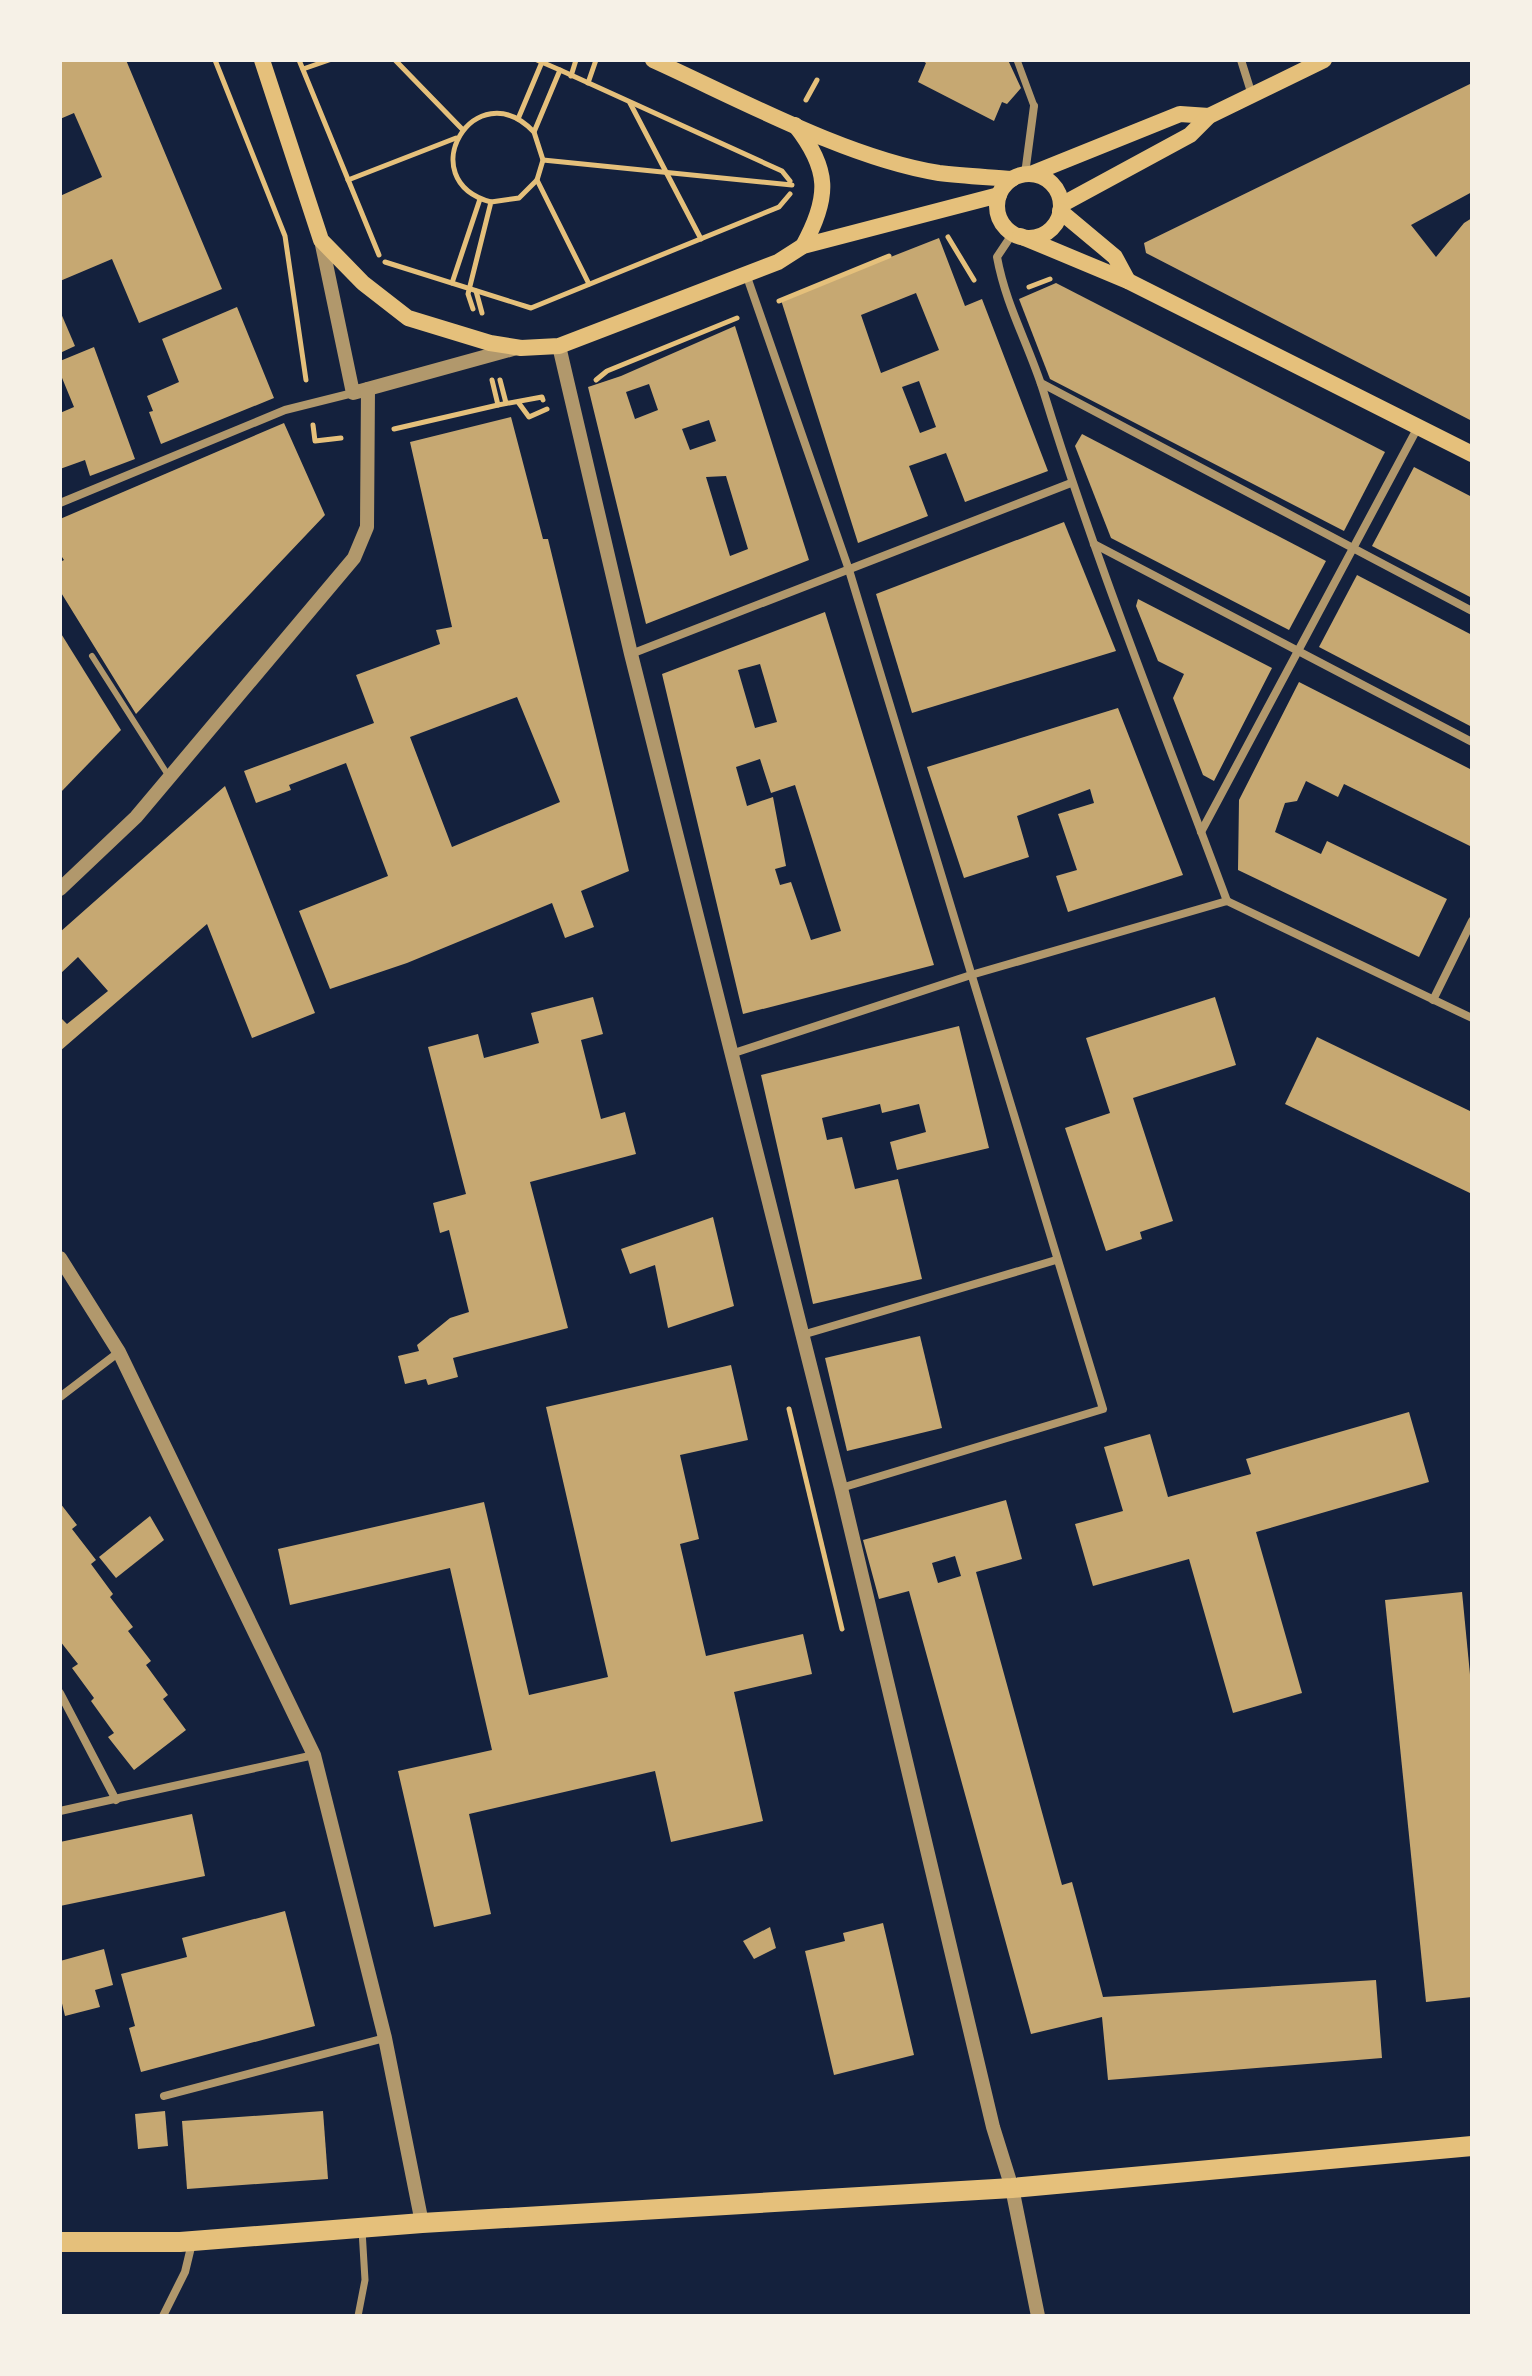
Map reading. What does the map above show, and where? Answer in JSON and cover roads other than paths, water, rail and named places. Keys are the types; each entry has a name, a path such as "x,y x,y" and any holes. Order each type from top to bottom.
{"main road":[{"path":"262,60 321,240 363,283 408,318 482,341 521,348 559,346 778,262 803,246 999,195 1023,175 1180,114 1209,116"},
{"path":"653,60 794,124 913,167 938,173 1023,175 1054,186 1060,208 1115,257 1128,281"},
{"path":"1017,235 1030,238 1048,231 1060,208 1190,135 1209,116 1324,60"},
{"path":"794,124 816,151 823,176 822,201 803,246"},
{"path":"999,195 998,213 1017,235 1128,281 1472,454"},
{"path":"60,2242 192,2241 422,2223 1012,2188 1472,2146"}],"street":[{"path":"1017,60 1034,106 1023,175"},
{"path":"1241,60 1252,95"},
{"path":"1017,235 997,257 1005,297 1041,383 1071,483 1227,901"},
{"path":"321,240 353,393"},
{"path":"746,273 849,570 1103,1409 841,1488"},
{"path":"559,346 631,654 734,1053 841,1488 993,2127 1012,2188 1038,2316"},
{"path":"60,503 285,410 521,348"},
{"path":"1041,383 1472,611"},
{"path":"61,887 136,817 168,775 354,558 367,527 368,389"},
{"path":"1201,832 1418,426"},
{"path":"631,654 1071,483"},
{"path":"1094,544 1472,742"},
{"path":"734,1053 971,975 1227,901 1472,1018"},
{"path":"1433,1000 1472,921"},
{"path":"60,1258 119,1352 314,1755 385,2038 422,2223"},
{"path":"802,1335 1056,1260"},
{"path":"60,1397 119,1352"},
{"path":"60,1693 116,1800"},
{"path":"60,1811 314,1755"},
{"path":"164,2096 385,2038"},
{"path":"358,2316 365,2280 362,2228"},
{"path":"163,2316 185,2272 192,2241"}],"lane":[{"path":"92,656 168,775"}]}
